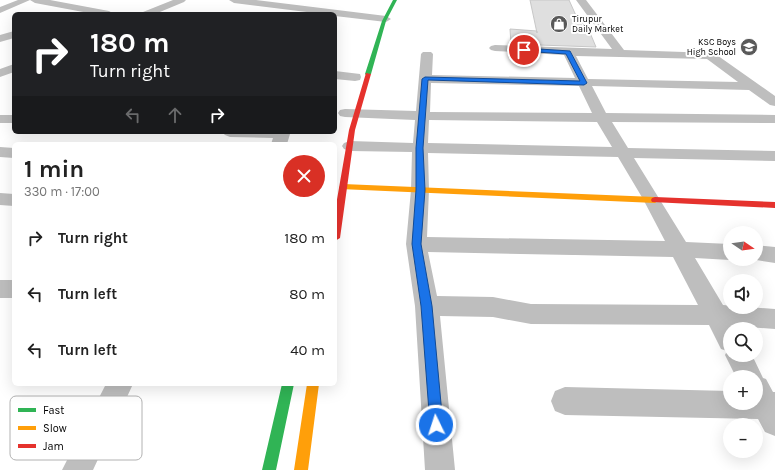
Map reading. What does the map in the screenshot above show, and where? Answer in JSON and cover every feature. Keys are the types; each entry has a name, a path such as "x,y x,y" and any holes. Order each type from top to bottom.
{"main road":[{"path":"337,223 342,187 340,148 348,113 384,22 395,0"},
{"path":"372,21 379,6"},
{"path":"342,187 775,205"},
{"path":"269,470 288,386"},
{"path":"301,470 313,386"}],"street":[{"path":"0,10 26,0"},
{"path":"35,0 97,12"},
{"path":"151,12 181,0"},
{"path":"234,0 313,12"},
{"path":"581,0 621,53"},
{"path":"71,12 96,2"},
{"path":"337,16 372,21 386,19"},
{"path":"0,39 12,35"},
{"path":"495,48 568,52 710,56 775,102"},
{"path":"568,52 601,117 652,199 723,328"},
{"path":"427,54 420,148 420,190 416,244 427,306 440,470"},
{"path":"0,73 12,69"},
{"path":"337,75 355,75"},
{"path":"425,79 752,86"},
{"path":"348,113 422,116 775,119"},
{"path":"0,118 12,119"},
{"path":"340,148 420,148 775,156"},
{"path":"0,152 12,153"},
{"path":"0,199 12,200"},
{"path":"416,244 679,249 723,252"},
{"path":"763,254 775,255"},
{"path":"0,289 12,289"},
{"path":"427,306 493,307 531,314 716,315 775,319"},
{"path":"114,396 119,386"},
{"path":"565,401 768,405"},
{"path":"77,470 82,460"}],"building":[{"name":"Tirupur Daily Market","path":"530,0 569,0 578,20 581,20 585,27 588,28 596,47 511,44 510,29 537,31"}],"traffic: fast":[{"path":"368,74 384,21 395,0"},
{"path":"269,470 288,386"}],"traffic: slow":[{"path":"343,187 655,200"},
{"path":"301,470 313,386"}],"traffic: jam":[{"path":"337,225 352,130 368,74"},
{"path":"655,200 775,205"}],"place":[{"name":"Tirupur Daily Market","path":"559,24"},
{"name":"KSC Boys High School","path":"749,47"}],"route":[{"path":"436,425 427,306 416,244 420,190 420,148 425,79 584,83 568,52 524,50"}]}
